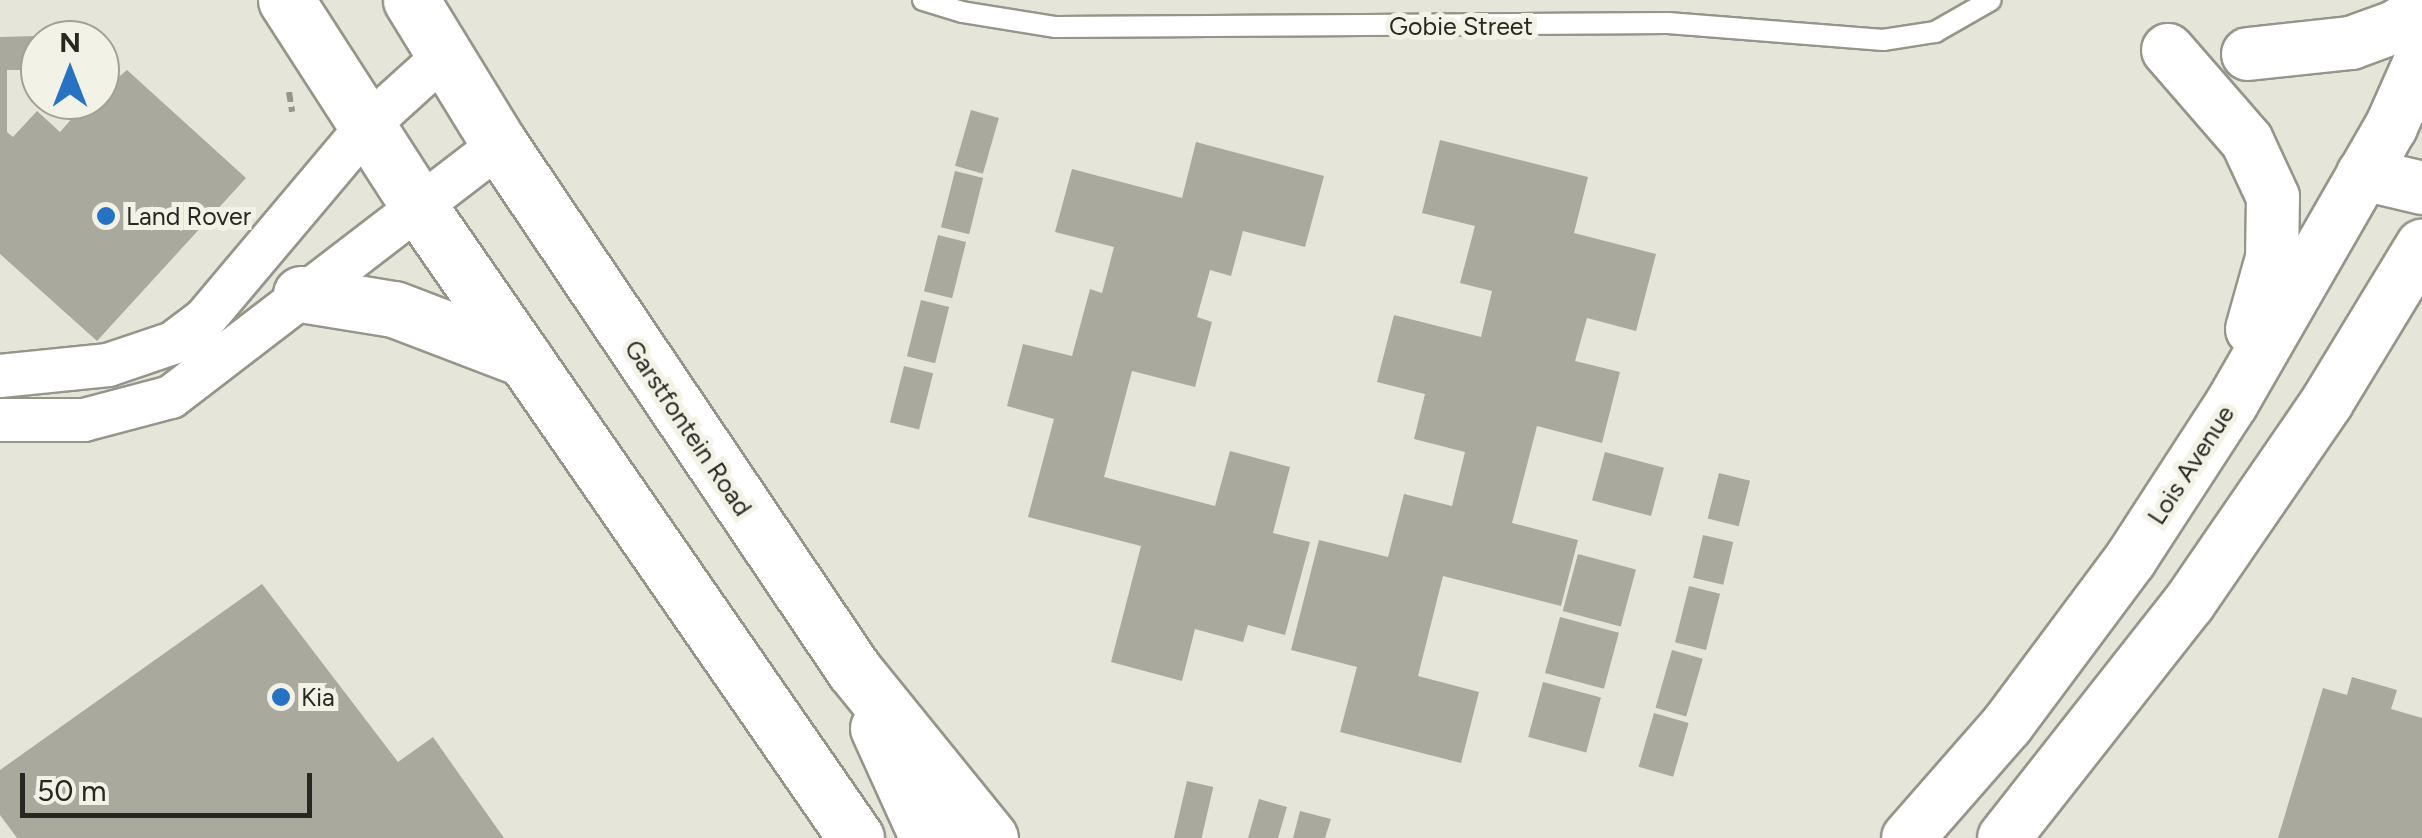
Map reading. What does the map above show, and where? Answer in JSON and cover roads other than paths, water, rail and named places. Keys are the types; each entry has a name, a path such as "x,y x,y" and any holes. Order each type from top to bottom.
{"main road":[{"path":"286,0 420,208 856,838"},
{"name":"Garstfontein Road","path":"410,0 500,145 854,670 990,838"},
{"path":"301,294 394,309 524,359"},
{"path":"854,670 928,838"}],"street":[{"path":"2248,54 2350,43 2395,27 2422,10"},
{"path":"2168,50 2241,133 2259,162 2273,197 2272,258 2232,403"},
{"path":"0,376 108,365 173,343 204,320 368,125 444,56"},
{"name":"Lois Avenue","path":"1908,838 2036,690 2130,560 2232,403 2363,174 2406,131 2422,57"},
{"path":"0,420 84,420 172,396 500,145"},
{"path":"2363,174 2422,188"},
{"path":"2004,838 2189,603 2327,402 2422,246"}],"lane":[{"name":"Gobie Street","path":"923,0 962,12 1056,27 1668,23 1884,40 1935,32 1990,0"}],"place":[{"name":"Land Rover","path":"106,216"},
{"name":"Kia","path":"281,697"}]}
